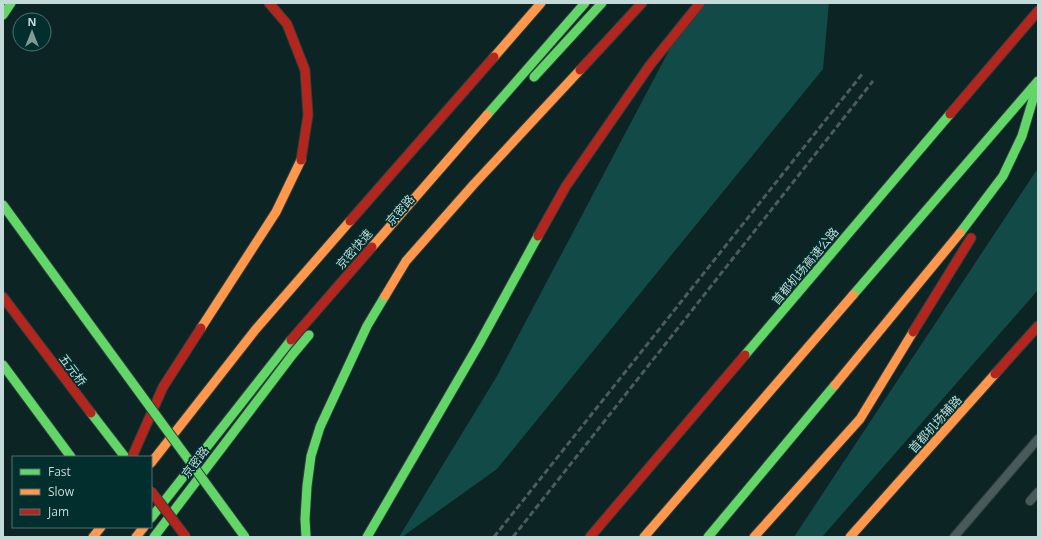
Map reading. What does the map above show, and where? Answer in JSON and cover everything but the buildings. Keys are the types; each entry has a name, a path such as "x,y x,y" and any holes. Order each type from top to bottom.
{"main road":[{"path":"3,15 12,3"},
{"path":"132,456 163,387 276,212 302,158 308,116 305,70 287,24 269,3"},
{"path":"157,439 541,3"},
{"name":"京密快速","path":"152,462 256,329 541,3"},
{"name":"京密快速","path":"152,517 280,352 585,3"},
{"path":"528,83 602,3"},
{"path":"306,537 305,519 307,486 311,456 320,427 367,326 406,261 474,184 642,3"},
{"path":"367,537 479,344 566,186 650,65 700,3"},
{"name":"首都机场高速公路","path":"590,537 1038,11"},
{"path":"644,537 1038,82"},
{"path":"708,537 951,245 1003,176 1022,136 1036,93 1038,82"},
{"name":"京密路","path":"410,218 497,117"},
{"path":"984,216 1030,141"},
{"path":"3,205 244,537"},
{"path":"800,500 860,419 976,229"},
{"name":"五元桥","path":"3,297 124,456"},
{"name":"首都机场辅路","path":"850,537 1038,326"},
{"name":"京密路","path":"154,537 292,354 313,330"},
{"path":"3,365 70,456"},
{"path":"754,537 860,419"},
{"path":"152,492 186,537"},
{"path":"84,537 89,528"},
{"path":"93,537 100,528"},
{"path":"136,537 143,528"}],"lane":[{"path":"954,537 1038,440"},
{"path":"1030,501 1038,492"}],"green space":[{"path":"694,3 829,3 823,69 497,469 402,537 399,537 497,376"},
{"path":"1038,168 1038,290 822,537 794,537"}],"railway":[{"path":"494,537 863,73"},
{"path":"513,537 873,81"}],"traffic: fast":[{"path":"3,15 11,3"},
{"path":"487,115 585,3"},
{"path":"534,77 602,3"},
{"path":"853,295 1038,81"},
{"path":"960,233 1003,176 1022,136 1037,86"},
{"path":"745,355 950,114"},
{"path":"3,205 85,318"},
{"path":"367,537 479,344 538,236"},
{"path":"306,537 305,519 307,486 311,456 320,427 367,326 385,296"},
{"path":"85,318 245,537"},
{"path":"154,537 309,335"},
{"path":"152,517 291,340"},
{"path":"3,365 70,456"},
{"path":"708,537 835,385"},
{"path":"91,413 124,456"}],"traffic: slow":[{"path":"494,57 541,3"},
{"path":"385,296 406,261 474,184 580,70"},
{"path":"372,247 487,115"},
{"path":"201,328 276,212 301,160"},
{"path":"152,462 256,329 350,221"},
{"path":"835,385 960,233"},
{"path":"644,537 853,295"},
{"path":"754,537 860,419 913,332"},
{"path":"850,537 995,374"},
{"path":"93,537 100,528"},
{"path":"136,537 143,528"}],"traffic: jam":[{"path":"269,3 287,24 305,70 308,115 301,160"},
{"path":"580,70 642,3"},
{"path":"538,236 566,186 650,65 700,3"},
{"path":"950,114 1038,11"},
{"path":"350,221 494,57"},
{"path":"913,332 971,238"},
{"path":"291,340 372,247"},
{"path":"3,297 91,413"},
{"path":"995,374 1038,326"},
{"path":"132,456 163,387 201,328"},
{"path":"590,537 745,355"},
{"path":"152,492 186,537"}]}
